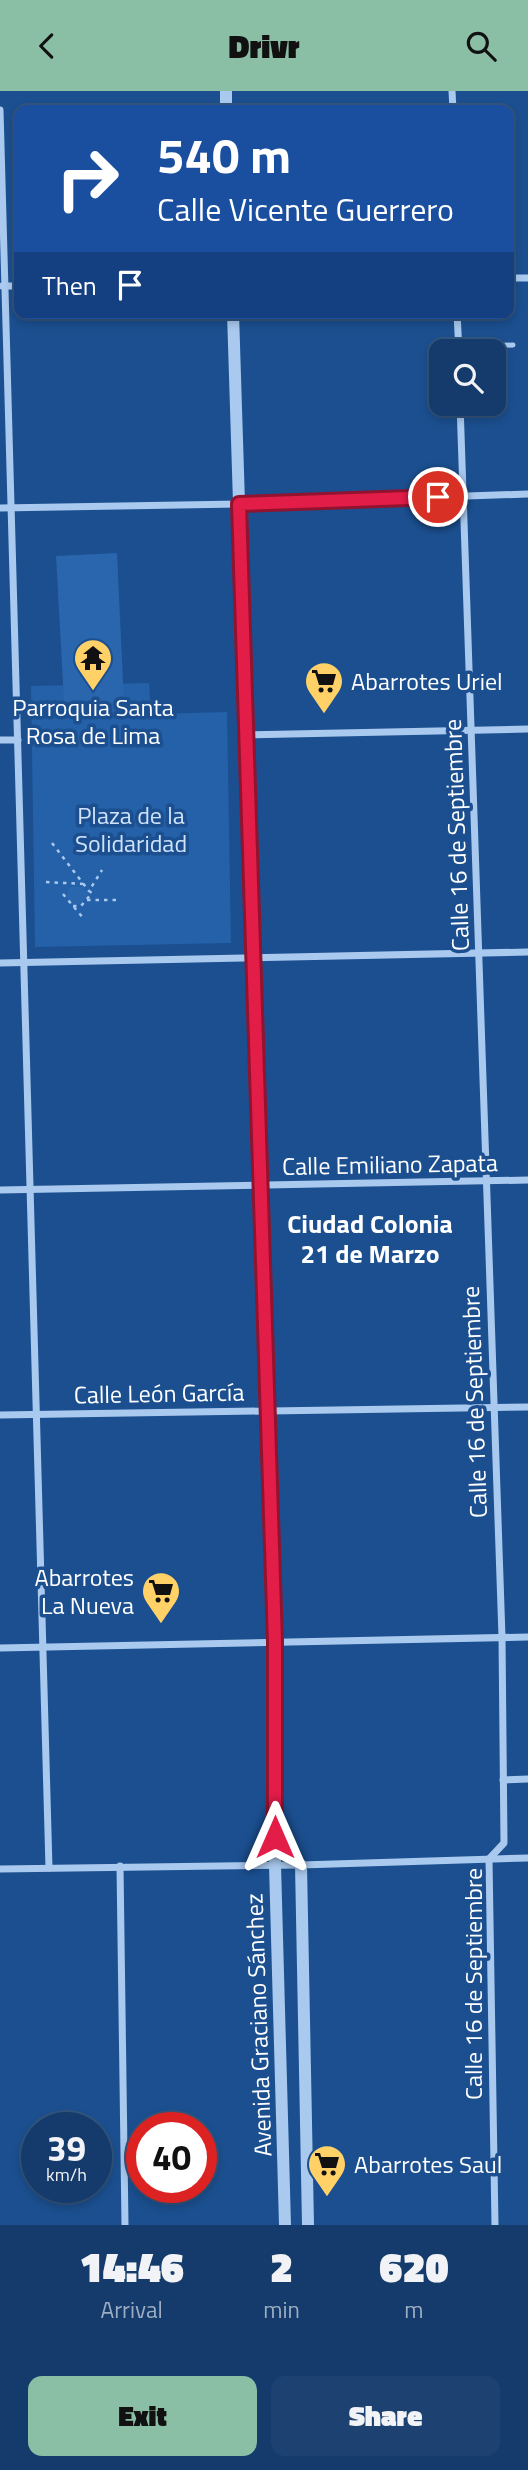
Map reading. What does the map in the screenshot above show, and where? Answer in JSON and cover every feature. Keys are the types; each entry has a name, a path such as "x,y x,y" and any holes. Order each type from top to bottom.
{"street":[{"path":"0,110 2,286 18,740 49,1868"},
{"name":"Avenida Graciano Sánchez","path":"233,319 275,1642 275,1865 285,2225"},
{"path":"457,319 458,339"},
{"name":"Calle 16 de Septiembre","path":"460,416 502,1637 504,1843 489,1859 495,2225"},
{"path":"0,508 239,504 528,494"},
{"path":"246,735 528,729"},
{"path":"0,740 18,740"},
{"path":"0,963 528,952"},
{"name":"Calle Emiliano Zapata","path":"0,1190 528,1180"},
{"name":"Calle León García","path":"0,1415 528,1407"},
{"path":"0,1648 528,1637"},
{"path":"503,1780 528,1779"},
{"path":"0,1869 301,1865 528,1858"},
{"name":"Avenida Graciano Sánchez","path":"301,1865 309,2225"},
{"path":"120,1866 125,2225"}],"lane":[{"path":"506,346 513,345"}],"path":[{"path":"52,843 92,893 81,906 73,906"},
{"path":"89,891 102,870"},
{"path":"46,882 84,884"},
{"path":"63,894 84,919"},
{"path":"87,900 118,900"}],"green space":[{"name":"Plaza de la Solidaridad","path":"149,683 151,714 227,712 231,943 35,947 31,686"}],"building":[{"path":"117,553 124,704 64,702 56,556"},
{"path":"70,887 83,887 89,894 81,904 70,904 66,896"}],"place":[{"name":"Parroquia Santa Rosa de Lima","path":"93,692"},
{"name":"Abarrotes Uriel","path":"324,715"},
{"name":"Abarrotes La Nueva","path":"161,1625"},
{"name":"Abarrotes Saul","path":"327,2198"}],"district":[{"name":"Ciudad Colonia 21 de Marzo","path":"370,1238"}],"route":[{"path":"275,1837 275,1642 239,504 438,497"}]}
